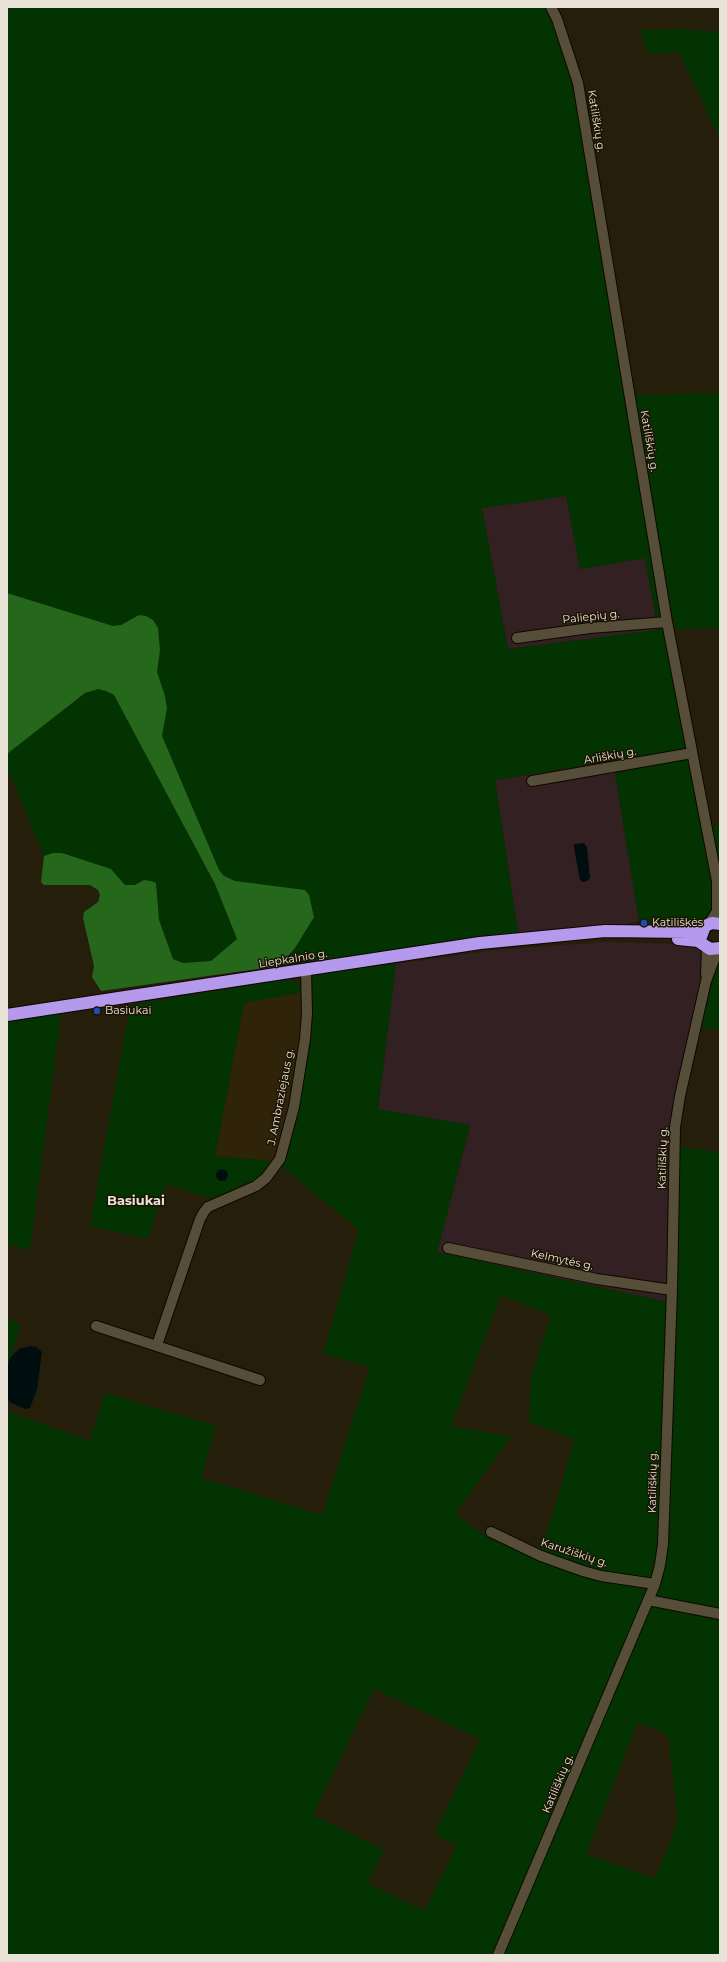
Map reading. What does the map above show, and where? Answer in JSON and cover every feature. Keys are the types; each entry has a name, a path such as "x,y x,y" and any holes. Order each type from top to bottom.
{"highway":[{"name":"Liepkalnio g.","path":"7,1015 480,944 605,931 690,932 711,926"},
{"path":"711,926 701,937 712,947"},
{"name":"Liepkalnio g.","path":"583,934 597,938 685,939 712,947"}],"street":[{"name":"Katiliškių g.","path":"551,7 557,20 578,83 667,622 719,884 717,911 711,926"},
{"name":"Paliepių g.","path":"517,638 590,628 667,622"},
{"name":"Arliškių g.","path":"532,781 692,753"},
{"name":"Katiliškių g.","path":"498,1955 655,1584 660,1565 663,1544 676,1127 680,1096 706,981 712,947"},
{"name":"J. Ambraziejaus g.","path":"157,1345 200,1219 204,1212 208,1207 256,1186 266,1178 280,1159 294,1107 304,1047 307,1013 306,970"},
{"name":"Kelmytės g.","path":"448,1248 597,1279 672,1290"},
{"path":"96,1326 260,1380"},
{"name":"Karužiškių g.","path":"491,1532 541,1556 583,1571 600,1576 655,1584"},
{"path":"648,1600 720,1614"}],"shaded area":[{"path":"566,496 580,569 645,558 658,630 508,649 482,508"},
{"path":"613,761 639,921 608,928 518,932 495,780"},
{"path":"584,843 587,847 590,878 583,882 580,880 574,844"},
{"path":"605,942 689,944 704,949 703,977 677,1096 668,1302 437,1252 470,1126 378,1110 396,964 494,950"},
{"path":"310,992 284,1161 281,1166 274,1161 215,1157 244,1003"},
{"path":"224,1169 227,1170 227,1180 220,1181 217,1180 216,1173 217,1170"},
{"path":"30,1346 37,1347 42,1352 37,1389 30,1408 25,1409 11,1403 7,1398 7,1367 10,1358 19,1349"}],"green space":[{"path":"7,7 546,7 555,28 574,85 641,493 714,893 714,908 709,918 699,925 683,928 652,921 639,921 613,761 495,780 518,932 279,966 295,948 305,890 235,881 224,876 219,870 162,736 163,723 157,672 160,650 158,628 139,615 121,625 113,626 7,593","holes":["566,496 580,569 645,558 658,630 508,649 482,508"]},
{"path":"680,29 720,32 720,140 679,52 648,54 640,30"},
{"path":"720,393 720,628 675,629 633,395"},
{"path":"7,593 113,626 121,625 139,615 146,616 153,620 158,628 160,650 157,672 165,696 167,708 162,736 219,870 224,876 235,881 305,890 309,895 314,917 295,948 279,966 101,991 92,977 94,966 83,918 84,912 98,902 100,895 98,890 90,885 44,885 41,882 44,856 53,853 62,853 111,869 125,885 135,885 144,880 156,883 159,920 173,959 183,963 211,961 237,939 215,884 114,695 98,689 85,693 7,754"},
{"path":"98,689 106,690 114,695 215,884 237,940 211,961 183,963 173,959 159,920 156,883 144,880 135,885 125,885 111,869 62,853 53,853 44,856 7,768 7,754 85,693"},
{"path":"720,825 720,864 711,826"},
{"path":"720,954 720,1030 700,1028 716,967"},
{"path":"396,964 378,1109 470,1125 437,1252 668,1302 659,1543 654,1576 494,1955 7,1955 7,1411 90,1441 105,1393 216,1426 201,1478 322,1515 370,1367 323,1354 359,1230 281,1166 284,1161 312,979 320,973","holes":["501,1295 551,1315 531,1377 529,1422 574,1439 555,1506 537,1560 488,1538 455,1514 511,1437 451,1426","374,1689 480,1739 434,1835 457,1845 424,1911 368,1883 384,1850 313,1815"]},
{"path":"287,979 298,982 303,992 244,1003 215,1156 274,1161 257,1179 225,1195 213,1199 166,1184 148,1239 90,1226 130,1005"},
{"path":"61,1014 30,1250 7,1244 7,1022"},
{"path":"679,1147 720,1152 720,1955 503,1955 580,1775 659,1584","holes":["638,1722 668,1735 678,1821 655,1879 586,1854"]},
{"path":"7,1319 21,1324 7,1368"}],"place":[{"name":"Katiliškės","path":"644,923"},
{"name":"Basiukai","path":"97,1011"}],"district":[{"name":"Basiukai","path":"136,1201"}]}
